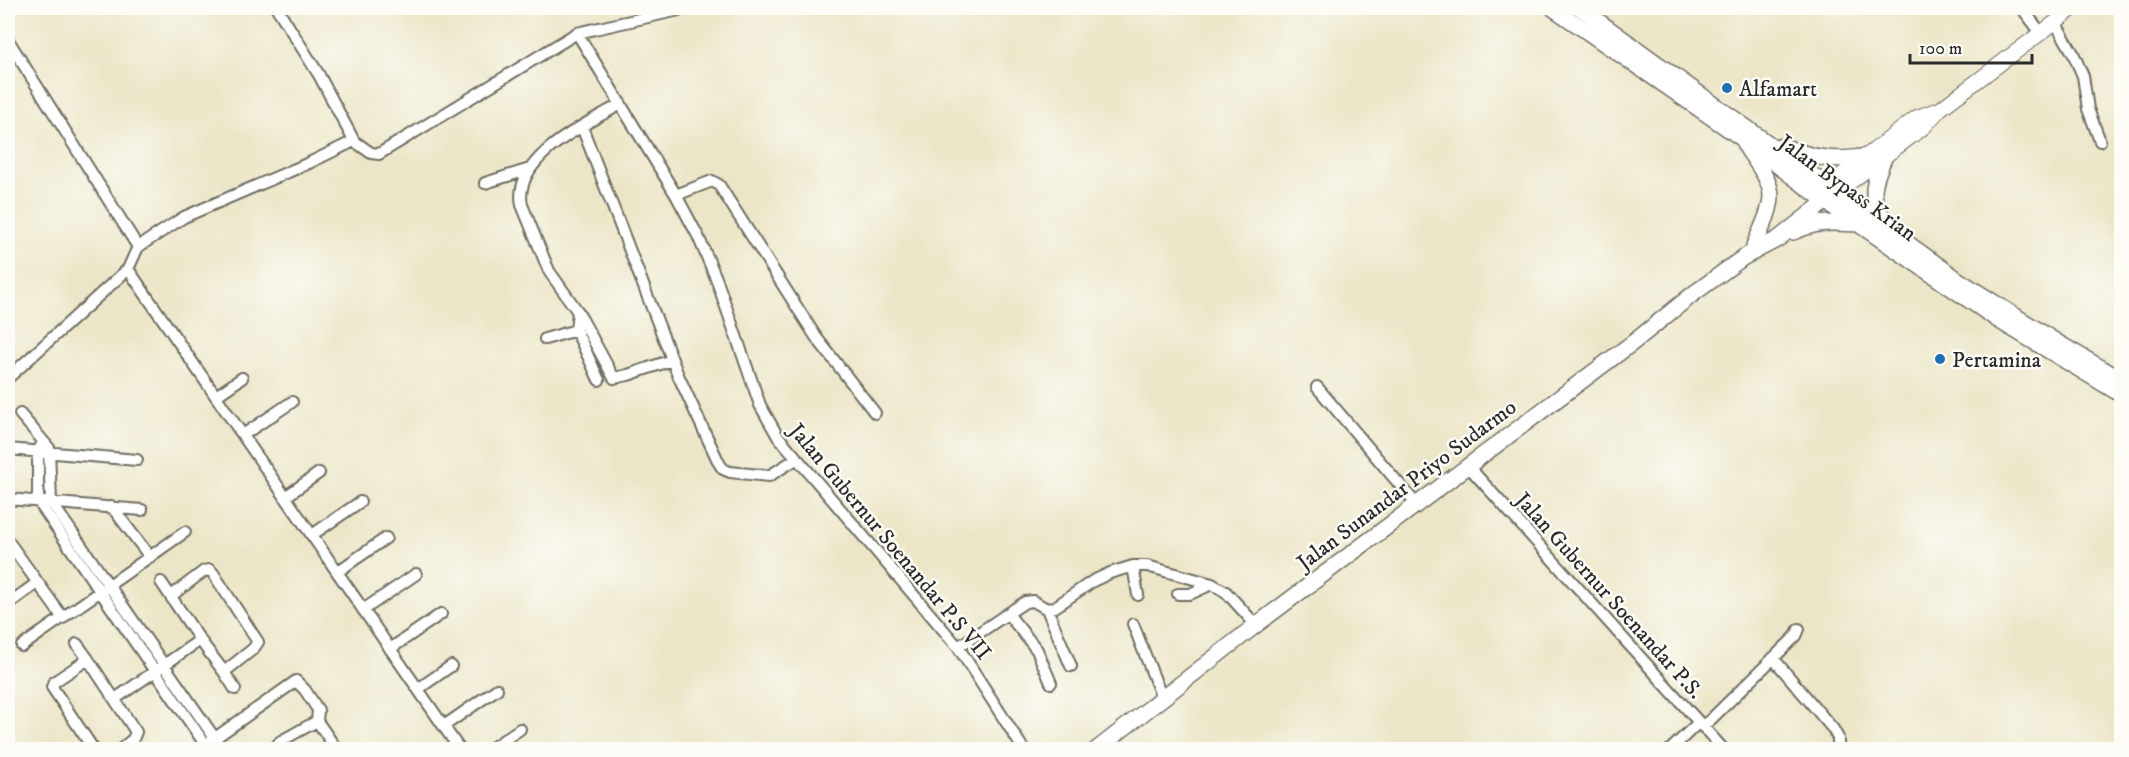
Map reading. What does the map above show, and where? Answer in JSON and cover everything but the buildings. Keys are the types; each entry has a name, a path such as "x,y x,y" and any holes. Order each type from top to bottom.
{"highway":[{"name":"Jalan Bypass Krian","path":"1553,8 1740,137 1903,241 1960,281 2121,380"},
{"name":"Jalan Bypass Krian","path":"1580,8 1768,141 1860,224 1998,320 2121,395"},
{"path":"1740,137 1771,194 1767,213 1749,251"},
{"path":"1768,141 1819,158 1836,160 1867,156"},
{"path":"1885,156 1875,178 1873,194 1881,213 1903,241"},
{"name":"Jalan Sunandar Priyo Sudarmo","path":"1749,251 1778,239 1826,193"},
{"name":"Jalan Sunandar Priyo Sudarmo","path":"1096,750 1256,625 1635,341 1684,300 1826,193"},
{"path":"1778,239 1816,223 1860,224"}],"main road":[{"name":"Jalan Sunandar Priyo Sudarmo","path":"1826,193 1885,156 1924,126 1940,109 2074,8"},
{"name":"Jalan Sunandar Priyo Sudarmo","path":"1826,193 1867,156 1917,117 1940,109"}],"street":[{"path":"277,8 319,75 354,141 371,153 379,154 577,33 688,8"},
{"path":"2022,8 2041,33"},
{"path":"2055,22 2083,76 2088,109 2100,141"},
{"name":"Jalan Gubernur Soenandar P.S VII","path":"577,33 676,195 698,236 716,278 760,405 777,435 958,647 1024,750"},
{"path":"8,40 138,247"},
{"path":"485,183 523,172 548,150 621,104"},
{"path":"582,127 672,360 718,463 730,472 769,476 796,459"},
{"path":"8,378 128,269 138,247 184,217 354,141"},
{"path":"523,172 522,205 549,271 578,312 613,377 616,379 672,360"},
{"path":"676,195 712,181 719,185 816,337 875,413"},
{"path":"128,269 460,750"},
{"path":"578,312 576,330 599,380"},
{"path":"545,339 576,330"},
{"path":"216,396 242,378"},
{"path":"1317,387 1417,505"},
{"path":"243,435 292,402"},
{"path":"20,414 43,449 51,502 206,745 223,750"},
{"path":"8,449 43,449 137,460"},
{"path":"43,449 38,501 105,589"},
{"name":"Jalan Gubernur Soenandar P.S.","path":"1468,466 1724,750"},
{"path":"285,497 319,473"},
{"path":"8,499 142,510"},
{"path":"312,535 360,502"},
{"path":"112,507 150,557"},
{"path":"22,646 185,532"},
{"path":"337,572 386,538"},
{"path":"8,541 63,618"},
{"path":"1047,609 1110,573 1133,566 1147,566 1212,584 1226,592 1256,625"},
{"path":"1133,566 1138,595"},
{"path":"171,596 204,571 210,570 213,573 258,642 254,649 224,672"},
{"path":"363,610 416,574"},
{"path":"161,582 235,689"},
{"path":"8,604 37,583"},
{"path":"1178,594 1190,594 1212,584"},
{"path":"958,647 1029,601 1036,602 1047,609 1071,666"},
{"path":"390,649 441,614"},
{"path":"1008,614 1037,650 1052,683"},
{"path":"1133,624 1162,698"},
{"path":"1670,750 1701,725 1773,658 1796,636 1799,629"},
{"path":"115,699 200,640"},
{"path":"77,644 136,732 134,739 120,750"},
{"path":"1773,658 1833,729 1838,738 1838,750"},
{"path":"88,659 54,682 52,687 94,750"},
{"path":"418,689 451,666"},
{"path":"206,745 294,681 301,685 318,710 317,721 337,750"},
{"path":"444,726 497,689"},
{"path":"279,750 278,744 281,741 317,721"},
{"path":"489,750 520,729"}],"place":[{"name":"Alfamart","path":"1727,88"},
{"name":"Pertamina","path":"1940,359"}]}
